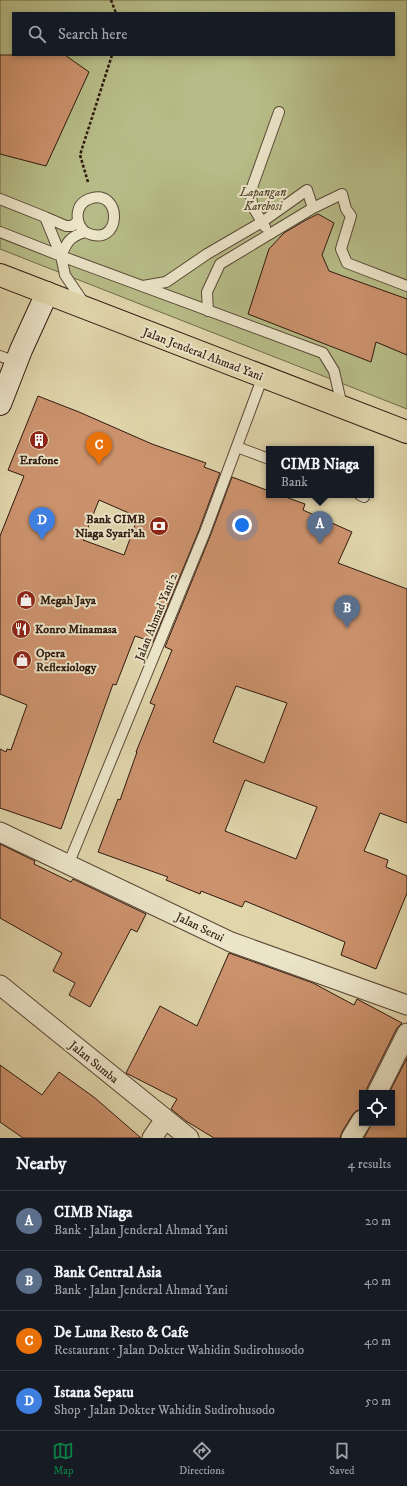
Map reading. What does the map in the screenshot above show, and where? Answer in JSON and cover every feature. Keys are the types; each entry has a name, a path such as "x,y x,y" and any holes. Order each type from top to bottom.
{"highway":[{"name":"Jalan Jenderal Ahmad Yani","path":"0,275 407,432"}],"main road":[{"path":"0,404 8,359 47,293"}],"street":[{"name":"Jalan Serui","path":"0,832 231,942 407,1005"},
{"name":"Jalan Sumba","path":"0,985 189,1138"},
{"path":"378,1090 407,1033"},
{"path":"152,1138 165,1119"},
{"path":"351,1138 359,1125"}],"lane":[{"path":"268,234 253,207 250,193 279,112"},
{"path":"141,286 166,282 207,254 262,222 307,190 313,208"},
{"path":"208,311 207,292 220,264 313,208 342,194 346,209 351,216 341,249 347,263 407,286"},
{"path":"93,198 104,200 109,203 115,213 115,219 109,231 104,234 91,235 80,228 77,222 79,209 87,200 93,198"},
{"path":"0,199 66,226 72,226 77,222"},
{"path":"45,217 61,256 65,275 89,310"},
{"path":"0,232 208,311 323,352 334,371 342,406"},
{"path":"61,256 68,240 85,232"},
{"name":"Jalan Ahmad Yani 2","path":"68,865 205,532 263,376"},
{"path":"237,446 266,458"}],"path":[{"path":"111,0 116,12"},
{"path":"93,198 80,155 112,56"}],"green space":[{"name":"Lapangan Karebosi","path":"0,0 407,0 407,409 0,249"}],"building":[{"path":"0,55 66,56 89,72 46,166 0,154"},
{"path":"318,214 334,223 322,255 329,271 407,299 407,355 376,342 371,362 248,314 269,249 284,233"},
{"path":"38,396 152,444 206,463 204,467 220,473 199,530 153,642 135,636 116,685 113,684 61,829 0,808 0,749 6,752 7,749 11,750 27,705 0,694 0,536 24,476 8,470","holes":["99,500 138,517 124,555 83,540"]},
{"path":"232,477 266,490 266,498 288,498 305,504 303,510 352,532 338,563 407,589 407,823 380,813 364,851 388,860 386,867 407,876 407,893 376,969 341,955 345,942 245,901 242,907 201,891 200,894 166,880 168,877 98,852 118,799 120,800 136,752 155,705 150,703 172,650 165,647 211,534","holes":["236,686 287,703 264,763 213,742","245,780 317,807 296,859 225,831"]},
{"path":"0,844 35,861 34,864 71,882 73,879 146,914 137,932 131,929 90,1007 69,995 75,983 53,971 62,953 0,918"},
{"path":"229,953 313,983 354,1005 357,999 402,1023 397,1028 367,1090 359,1090 359,1110 353,1114 340,1138 214,1138 186,1121 171,1109 177,1099 126,1073 160,1006 197,1026"},
{"path":"407,1058 407,1138 364,1138 370,1126 395,1126 395,1090 391,1090"},
{"path":"0,1065 42,1095 59,1072 95,1098 141,1138 23,1138 0,1122"}],"place":[{"name":"Erafone","path":"39,440"},
{"name":"De Luna Resto & Cafe","path":"99,465"},
{"name":"Bank CIMB Niaga Syari'ah","path":"159,526"},
{"name":"Istana Sepatu","path":"42,540"},
{"name":"CIMB Niaga","path":"320,544"},
{"name":"Megah Jaya","path":"26,600"},
{"name":"Bank Central Asia","path":"347,628"},
{"name":"Konro Minamasa","path":"21,629"},
{"name":"Opera Reflexiology","path":"22,660"}]}
